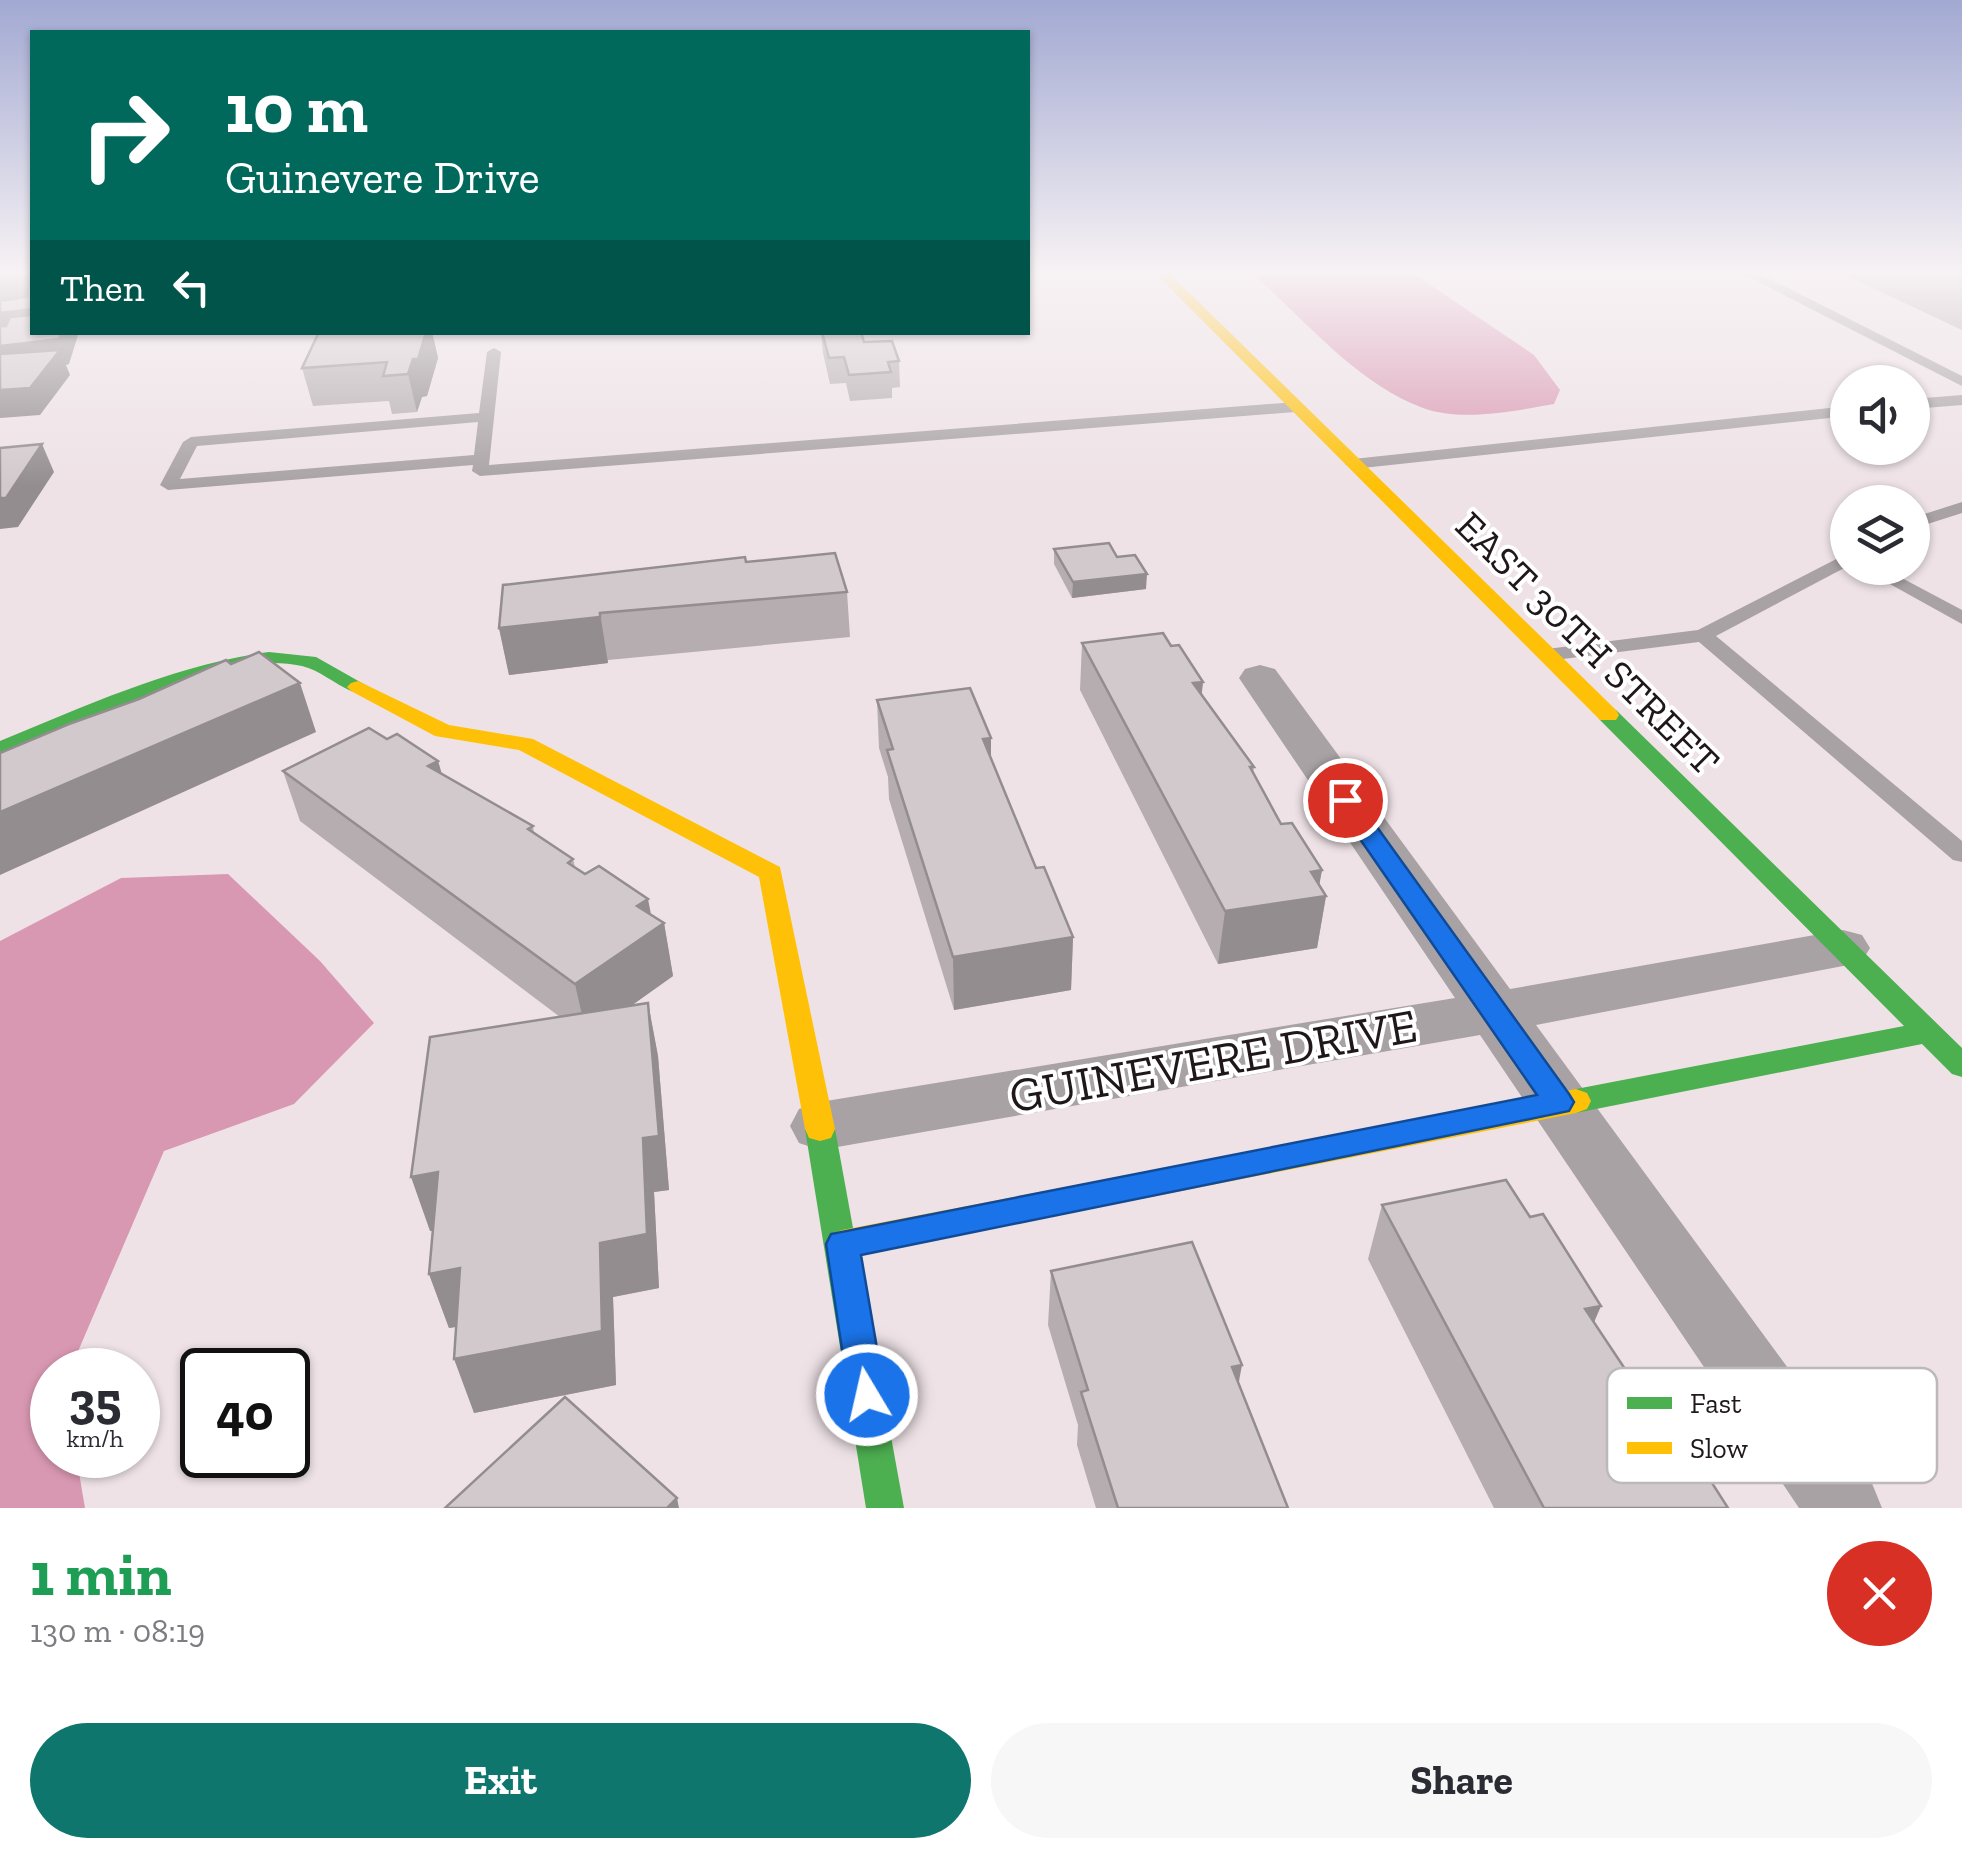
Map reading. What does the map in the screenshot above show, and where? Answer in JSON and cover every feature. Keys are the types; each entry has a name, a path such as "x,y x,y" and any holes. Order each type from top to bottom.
{"street":[{"name":"EAST 30TH STREET","path":"1233,344 1962,1066"},
{"path":"0,748 185,674 220,664 271,658 315,664 443,731 525,744 771,872 842,1244 886,1508"},
{"path":"1260,678 1745,1368"},
{"name":"GUINEVERE DRIVE","path":"820,1126 1495,1012 1843,948"},
{"path":"842,1244 1928,1032"},
{"path":"1826,1483 1844,1508"}],"lane":[{"path":"1888,344 1962,382"},
{"path":"494,352 480,472 1295,406"},
{"path":"1930,403 1962,400"},
{"path":"1353,464 1830,413"},
{"path":"482,459 168,485 192,442 487,417"},
{"path":"1930,518 1962,507"},
{"path":"1547,655 1703,636 1830,568"},
{"path":"1901,585 1962,618"},
{"path":"1703,636 1962,854"}],"shaded area":[{"path":"1328,344 1518,344 1534,355 1560,390 1554,404 1471,415 1438,412 1399,397"},
{"path":"228,874 320,961 374,1023 294,1104 164,1151 79,1348 30,1348 30,1478 80,1478 85,1508 0,1508 0,941 121,878"}],"building":[{"path":"313,344 422,344 408,374 383,376 387,362 302,368"},
{"path":"825,344 893,344 899,361 888,362 891,372 849,375 844,357 829,358"},
{"path":"60,350 30,388 0,390 0,354"},
{"path":"42,444 6,498 0,498 0,448"},
{"path":"1109,543 1117,557 1135,555 1147,574 1073,582 1054,549"},
{"path":"835,553 847,592 600,613 600,617 499,628 503,585 745,557 746,562"},
{"path":"1163,633 1171,646 1179,645 1203,682 1193,683 1254,767 1250,767 1281,824 1292,823 1322,870 1311,872 1326,896 1225,911 1082,643"},
{"path":"259,652 300,683 0,812 0,753 226,660 231,664"},
{"path":"970,688 991,738 983,739 1036,868 1044,867 1073,937 953,957 887,750 893,749 877,700"},
{"path":"369,728 387,739 397,734 438,761 428,766 533,826 528,829 573,859 568,863 585,874 599,866 648,899 637,906 664,923 575,984 283,771"},
{"path":"648,1003 659,1136 643,1138 647,1234 600,1243 602,1331 454,1359 460,1268 429,1274 438,1172 411,1177 430,1037"},
{"path":"1506,1180 1530,1217 1543,1214 1601,1306 1585,1309 1624,1368 1607,1368 1607,1483 1712,1483 1728,1508 1544,1508 1382,1205"},
{"path":"1192,1242 1242,1365 1232,1367 1288,1508 1118,1508 1081,1392 1088,1390 1051,1271"},
{"path":"565,1397 677,1498 667,1508 445,1508"}],"traffic: fast":[{"path":"0,749 150,688 231,664 302,660 358,687"},
{"path":"1608,715 1962,1066"},
{"path":"1576,1101 1928,1032"},
{"path":"820,1129 885,1508"}],"traffic: slow":[{"path":"1233,344 1608,715"},
{"path":"358,687 443,731 525,744 771,873 820,1129"},
{"path":"842,1244 1576,1101"}],"route":[{"path":"867,1395 842,1244 1558,1102 1345,800"}]}
